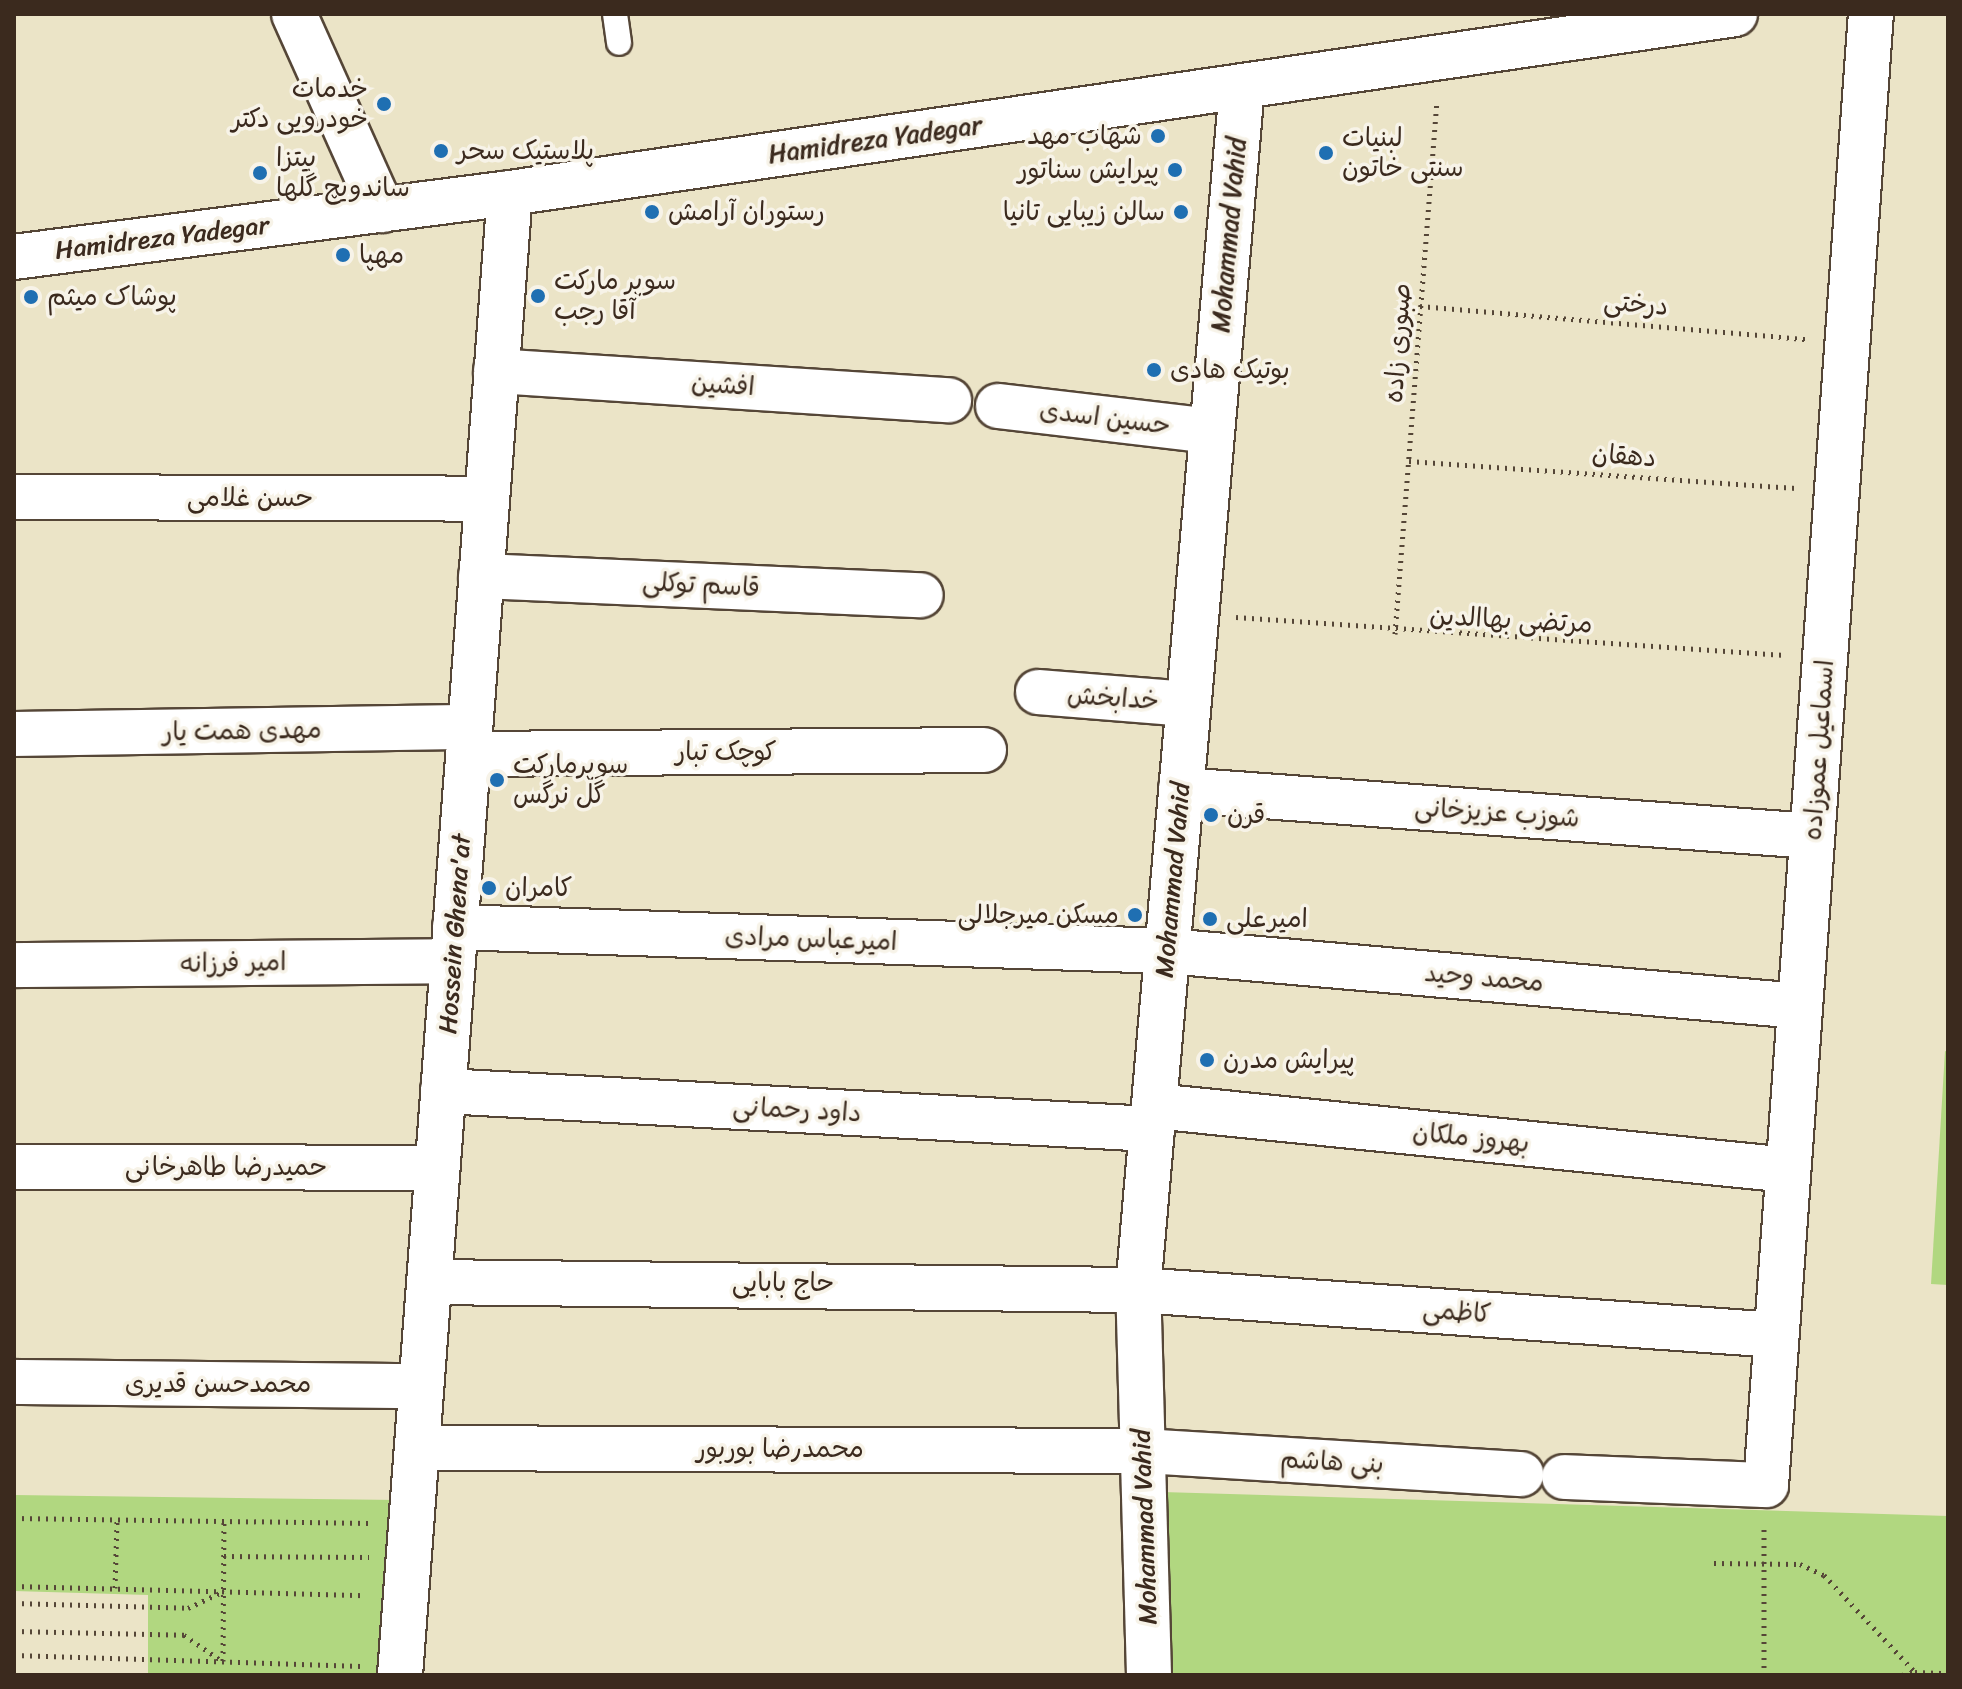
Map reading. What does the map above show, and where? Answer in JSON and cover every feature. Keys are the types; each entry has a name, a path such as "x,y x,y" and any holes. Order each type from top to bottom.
{"street":[{"path":"294,14 382,210"},
{"name":"Hamidreza Yadegar","path":"14,257 510,193 1735,14"},
{"name":"اسماعیل عموزاده","path":"1766,1485 1871,14"},
{"name":"Mohammad Vahid","path":"1149,1675 1138,1290 1242,87"},
{"name":"Hossein Ghena'at","path":"400,1671 510,193"},
{"name":"افشین","path":"496,371 949,400"},
{"name":"حسین اسدی","path":"998,406 1212,431"},
{"name":"حسن غلامی","path":"14,497 487,499"},
{"name":"قاسم توکلی","path":"481,576 921,595"},
{"name":"خدابخش","path":"1038,692 1188,704"},
{"name":"مهدی همت یار","path":"14,734 469,740"},
{"name":"کوچک تبار","path":"469,740 984,750"},
{"name":"شوزب عزیزخانی","path":"1181,790 1812,836"},
{"name":"امیرعباس مرادی","path":"454,944 1167,951"},
{"name":"امیر فرزانه","path":"14,965 454,944"},
{"name":"محمد وحید","path":"1167,951 1800,1006"},
{"name":"داود رحمانی","path":"443,1091 1153,1117"},
{"name":"بهروز ملکان","path":"1153,1117 1788,1170"},
{"name":"حمیدرضا طاهرخانی","path":"14,1167 437,1168"},
{"name":"حاج بابایی","path":"429,1282 1138,1290"},
{"name":"کاظمی","path":"1138,1290 1776,1335"},
{"name":"محمدحسن قدیری","path":"14,1382 421,1386"},
{"name":"محمدرضا بوربور","path":"417,1448 1143,1451"},
{"name":"بنی هاشم","path":"1143,1451 1521,1474"},
{"path":"1564,1477 1766,1485"}],"lane":[{"path":"615,14 619,43"}],"path":[{"name":"صبوری زاده","path":"1395,634 1441,56"},
{"name":"درختی","path":"1420,306 1848,343"},
{"name":"دهقان","path":"1409,461 1837,491"},
{"name":"مرتضی بهاالدین","path":"1196,613 1395,634 1825,658"},
{"path":"1764,1675 1766,1485"},
{"path":"14,1518 377,1524 378,1535"},
{"path":"115,1588 117,1520"},
{"path":"223,1662 224,1521"},
{"path":"378,1546 378,1570"},
{"path":"224,1556 378,1557"},
{"path":"1714,1563 1800,1564 1824,1575 1915,1672"},
{"path":"14,1586 378,1595"},
{"path":"14,1603 148,1608 204,1605 224,1591"},
{"path":"14,1631 184,1635 223,1662"},
{"path":"14,1655 400,1671"},
{"path":"1902,1675 1915,1672 1948,1673"}],"green space":[{"path":"1945,1051 1948,1052 1948,1285 1931,1284"},
{"path":"1162,1492 1948,1516 1948,1675 1156,1675"},
{"path":"14,1495 398,1500 384,1675 148,1675 148,1595 14,1591"}],"place":[{"name":"خدمات خودرویی دکتر","path":"384,104"},
{"name":"شهاب مهد","path":"1158,136"},
{"name":"پلاستیک سحر","path":"441,151"},
{"name":"لبنیات سنتی خاتون","path":"1326,153"},
{"name":"پیرایش سناتور","path":"1175,170"},
{"name":"پیتزا ساندویچ گلها","path":"260,173"},
{"name":"رستوران آرامش","path":"652,212"},
{"name":"سالن زیبایی تانیا","path":"1181,212"},
{"name":"مهپا","path":"343,255"},
{"name":"سوپر مارکت آقا رجب","path":"538,296"},
{"name":"پوشاک میثم","path":"31,297"},
{"name":"بوتیک هادی","path":"1154,370"},
{"name":"سوپرمارکت گل نرگس","path":"497,780"},
{"name":"قرن","path":"1211,815"},
{"name":"کامران","path":"489,888"},
{"name":"مسکن میرجلالی","path":"1135,915"},
{"name":"امیرعلی","path":"1210,919"},
{"name":"پیرایش مدرن","path":"1207,1060"}]}
